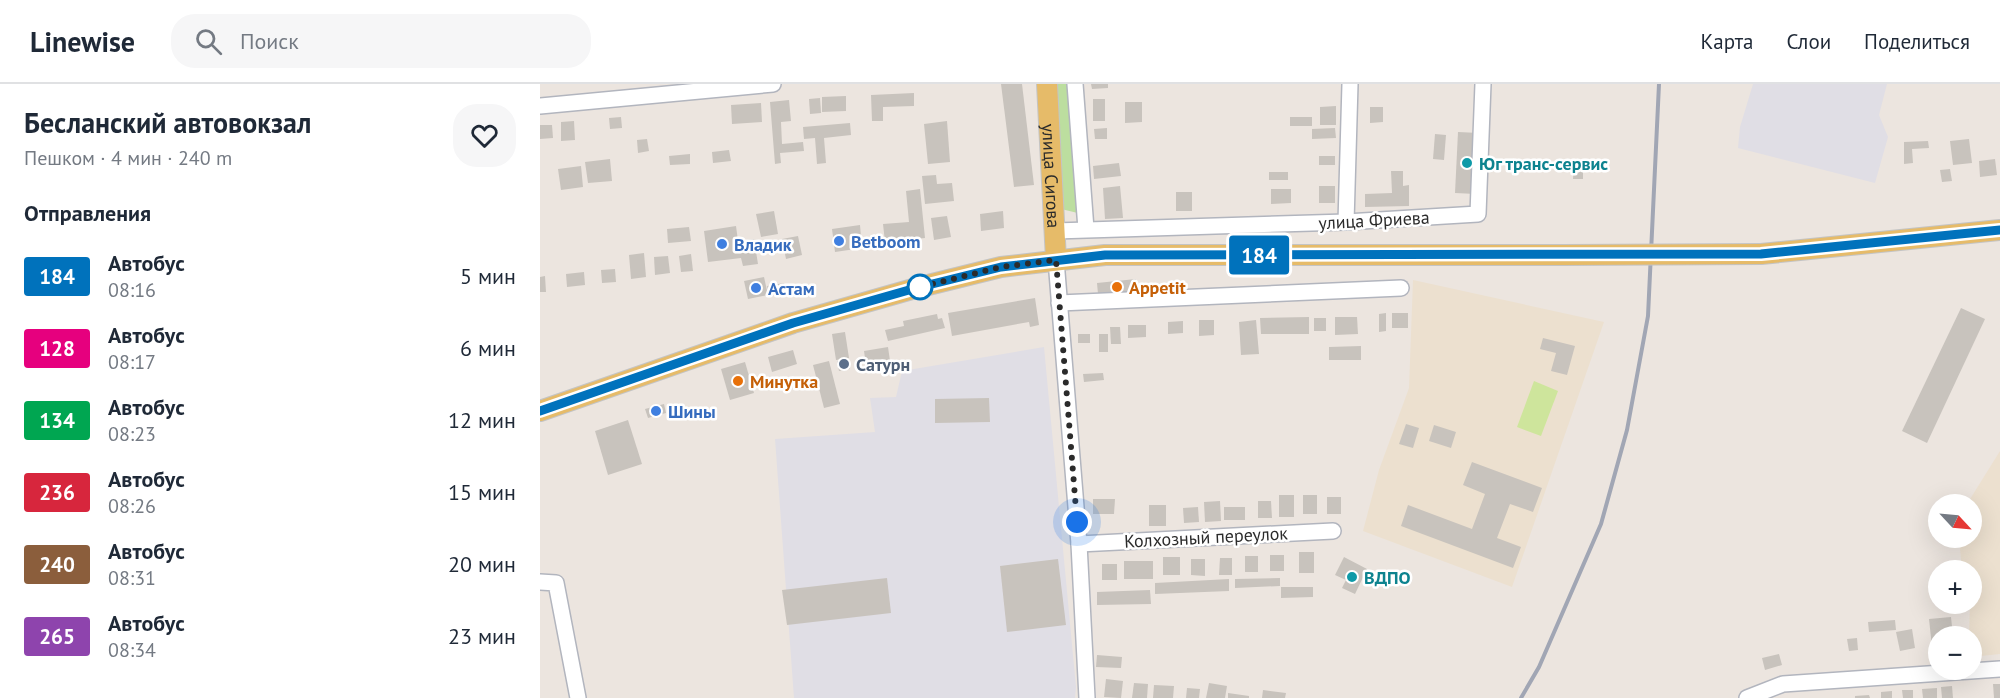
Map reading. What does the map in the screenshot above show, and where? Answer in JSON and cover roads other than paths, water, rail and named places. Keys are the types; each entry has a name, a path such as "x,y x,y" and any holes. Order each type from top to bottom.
{"main road":[{"name":"улица Сигова","path":"1047,84 1056,260"},
{"path":"540,411 793,323 916,288 1001,267 1056,260 1105,255 1761,254 2000,230"}],"street":[{"path":"540,106 773,84"},
{"name":"улица Сигова","path":"1075,84 1086,229"},
{"path":"1346,222 1350,84"},
{"name":"улица Фриева","path":"1055,231 1346,222 1478,214 1483,84"},
{"name":"улица Сигова","path":"1056,260 1079,544 1087,698"},
{"path":"1059,303 1401,288"},
{"name":"Колхозный переулок","path":"1079,544 1333,531"},
{"path":"540,582 556,583 578,698"},
{"path":"1747,698 1784,691 2000,669"}],"railway":[{"path":"1521,698 1539,667 1601,524 1627,430 1648,316 1659,84"}],"place":[{"name":"Юг транс-сервис","path":"1467,163"},
{"name":"Betboom","path":"839,241"},
{"name":"Владик","path":"722,244"},
{"name":"Appetit","path":"1117,287"},
{"name":"Астам","path":"756,288"},
{"name":"Сатурн","path":"844,364"},
{"name":"Минутка","path":"738,381"},
{"name":"Шины","path":"656,411"},
{"name":"ВДПО","path":"1352,577"}]}
